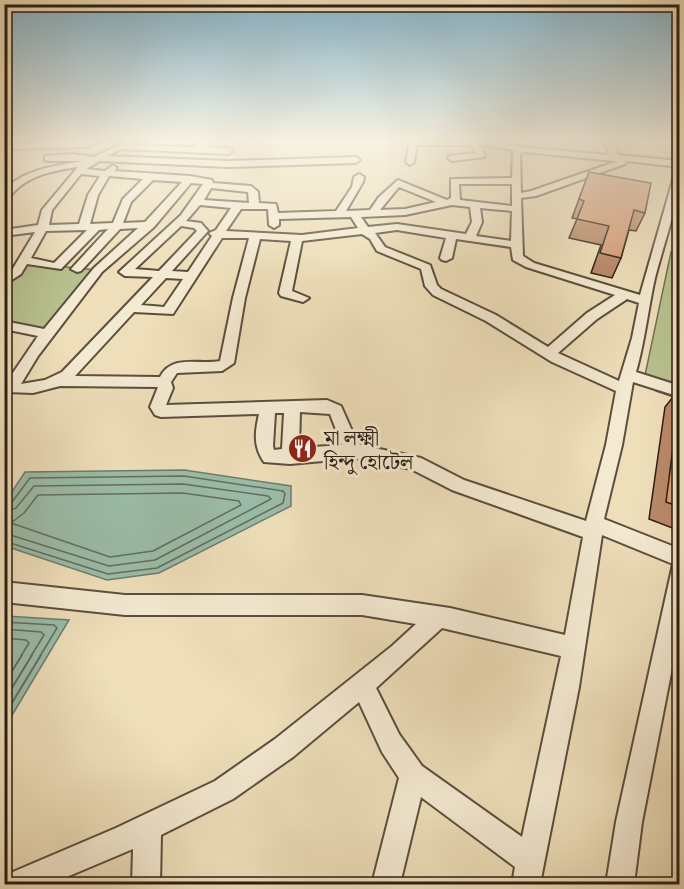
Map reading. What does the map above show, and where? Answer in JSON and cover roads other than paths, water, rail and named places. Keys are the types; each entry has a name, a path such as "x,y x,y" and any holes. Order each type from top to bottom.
{"street":[{"path":"4,199 9,189 20,182"},
{"path":"4,282 15,275 25,260 43,228 47,210 69,182"},
{"path":"57,267 90,227 90,199 100,182"},
{"path":"77,269 117,226 126,201 144,182"},
{"path":"164,382 60,381 39,386 11,388 32,353 98,270 148,225 187,182"},
{"path":"341,209 358,182"},
{"path":"390,227 403,217 456,199 454,182"},
{"path":"515,182 518,258 525,263 560,272 646,301"},
{"path":"516,196 532,194 562,182"},
{"path":"373,213 382,199 398,183 449,202 516,209"},
{"path":"125,272 176,225 209,185 251,189 254,192 254,205"},
{"path":"363,685 385,736 400,760 413,775 529,873 594,527 614,445 626,382 639,338 649,280 677,194"},
{"path":"197,202 238,206 254,205 273,211 341,209 354,214 373,213 403,217 428,231"},
{"path":"130,308 168,311 238,206"},
{"path":"470,238 477,222 476,206"},
{"path":"273,211 273,238"},
{"path":"354,214 383,251 426,267 431,286 436,292 491,318 548,354 626,382 680,392"},
{"path":"4,233 43,228 176,225 202,228 218,235 297,238 366,232 390,227 518,245"},
{"path":"60,381 203,231 202,228"},
{"path":"446,258 452,235"},
{"path":"255,237 243,278 227,363 222,366 174,368 164,382 166,388 158,407 161,411 327,406 336,410 349,444 356,451"},
{"path":"297,238 285,292 303,298"},
{"path":"25,260 77,269 191,276"},
{"path":"548,354 592,316 624,295"},
{"path":"4,325 47,334"},
{"path":"290,457 292,406"},
{"path":"268,407 263,439 265,452 270,457 356,451 415,463 458,485 594,527 680,558"},
{"path":"620,885 629,822 680,571"},
{"path":"4,592 125,605 362,605 439,617 573,648"},
{"path":"18,885 147,828 224,790 284,748 363,685 439,617"},
{"path":"386,885 413,775"},
{"path":"146,885 147,828"}],"water":[{"path":"184,470 291,486 291,506 159,573 107,580 5,546 5,502 25,472"},
{"path":"4,616 69,620 5,727"}],"place":[{"name":"মা লক্ষ্মী হিন্দু হোটেল","path":"303,449"}]}
